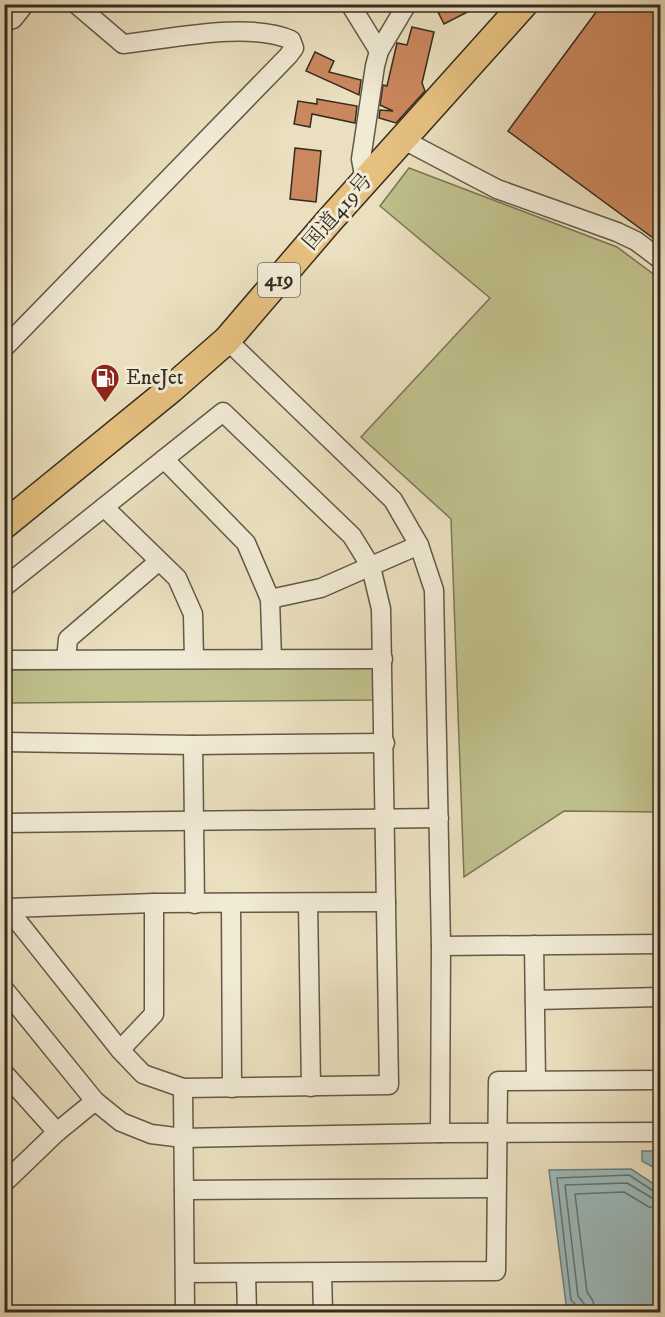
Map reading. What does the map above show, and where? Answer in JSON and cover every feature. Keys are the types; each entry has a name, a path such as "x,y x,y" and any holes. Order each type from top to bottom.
{"highway":[{"name":"国道419号","path":"4,525 171,389 227,340 402,139 524,4"}],"street":[{"path":"4,22 13,19 25,4"},
{"path":"4,348 294,48 291,40 285,37 252,31 123,44 76,4"},
{"path":"350,4 379,51"},
{"path":"365,181 361,159 379,51 407,4"},
{"path":"402,139 497,189 617,232 636,241 660,260"},
{"path":"227,340 393,500 418,546 434,590 441,946 440,1133"},
{"path":"4,587 223,412 352,536 371,567 381,609 389,1085 183,1088 143,1074 120,1050 6,906"},
{"path":"164,459 246,543 270,599 272,659"},
{"path":"104,507 177,578 193,614 194,659"},
{"path":"270,599 321,588 418,546"},
{"path":"66,659 68,639 159,561"},
{"path":"4,660 382,658"},
{"path":"4,742 193,745 385,743"},
{"path":"193,745 195,904"},
{"path":"4,823 439,818"},
{"path":"6,906 386,902"},
{"path":"120,1050 154,1014 154,903"},
{"path":"231,903 232,1088"},
{"path":"308,903 311,1087"},
{"path":"441,946 660,944"},
{"path":"534,945 536,1080"},
{"path":"4,989 95,1101 122,1122 151,1134 183,1138 660,1132"},
{"path":"535,1000 660,998"},
{"path":"6,1079 57,1132"},
{"path":"186,1273 496,1270 498,1081 660,1080"},
{"path":"183,1088 185,1312"},
{"path":"4,1183 57,1132 95,1101"},
{"path":"184,1190 496,1188"},
{"path":"321,1273 323,1312"},
{"path":"246,1274 247,1312"}],"green space":[{"path":"409,168 617,247 660,279 660,812 564,811 464,877 451,519 361,437 490,298 380,206"},
{"path":"373,667 373,700 5,703 4,670"}],"water":[{"path":"642,1151 660,1151 660,1171 642,1161"},
{"path":"631,1169 660,1188 660,1312 575,1312 566,1304 549,1170"}],"building":[{"path":"434,4 483,4 444,24"},
{"path":"602,4 660,4 660,243 508,131"},
{"path":"412,27 434,32 422,83 425,91 396,123 379,118 380,110 393,111 380,105 383,85 387,86 397,43 407,45"},
{"path":"315,52 334,61 329,72 361,80 359,95 306,71"},
{"path":"317,99 357,106 355,123 312,114 310,127 294,124 298,101 317,104"},
{"path":"295,148 321,151 316,202 290,199"}],"place":[{"name":"EneJet","path":"105,404"}]}
